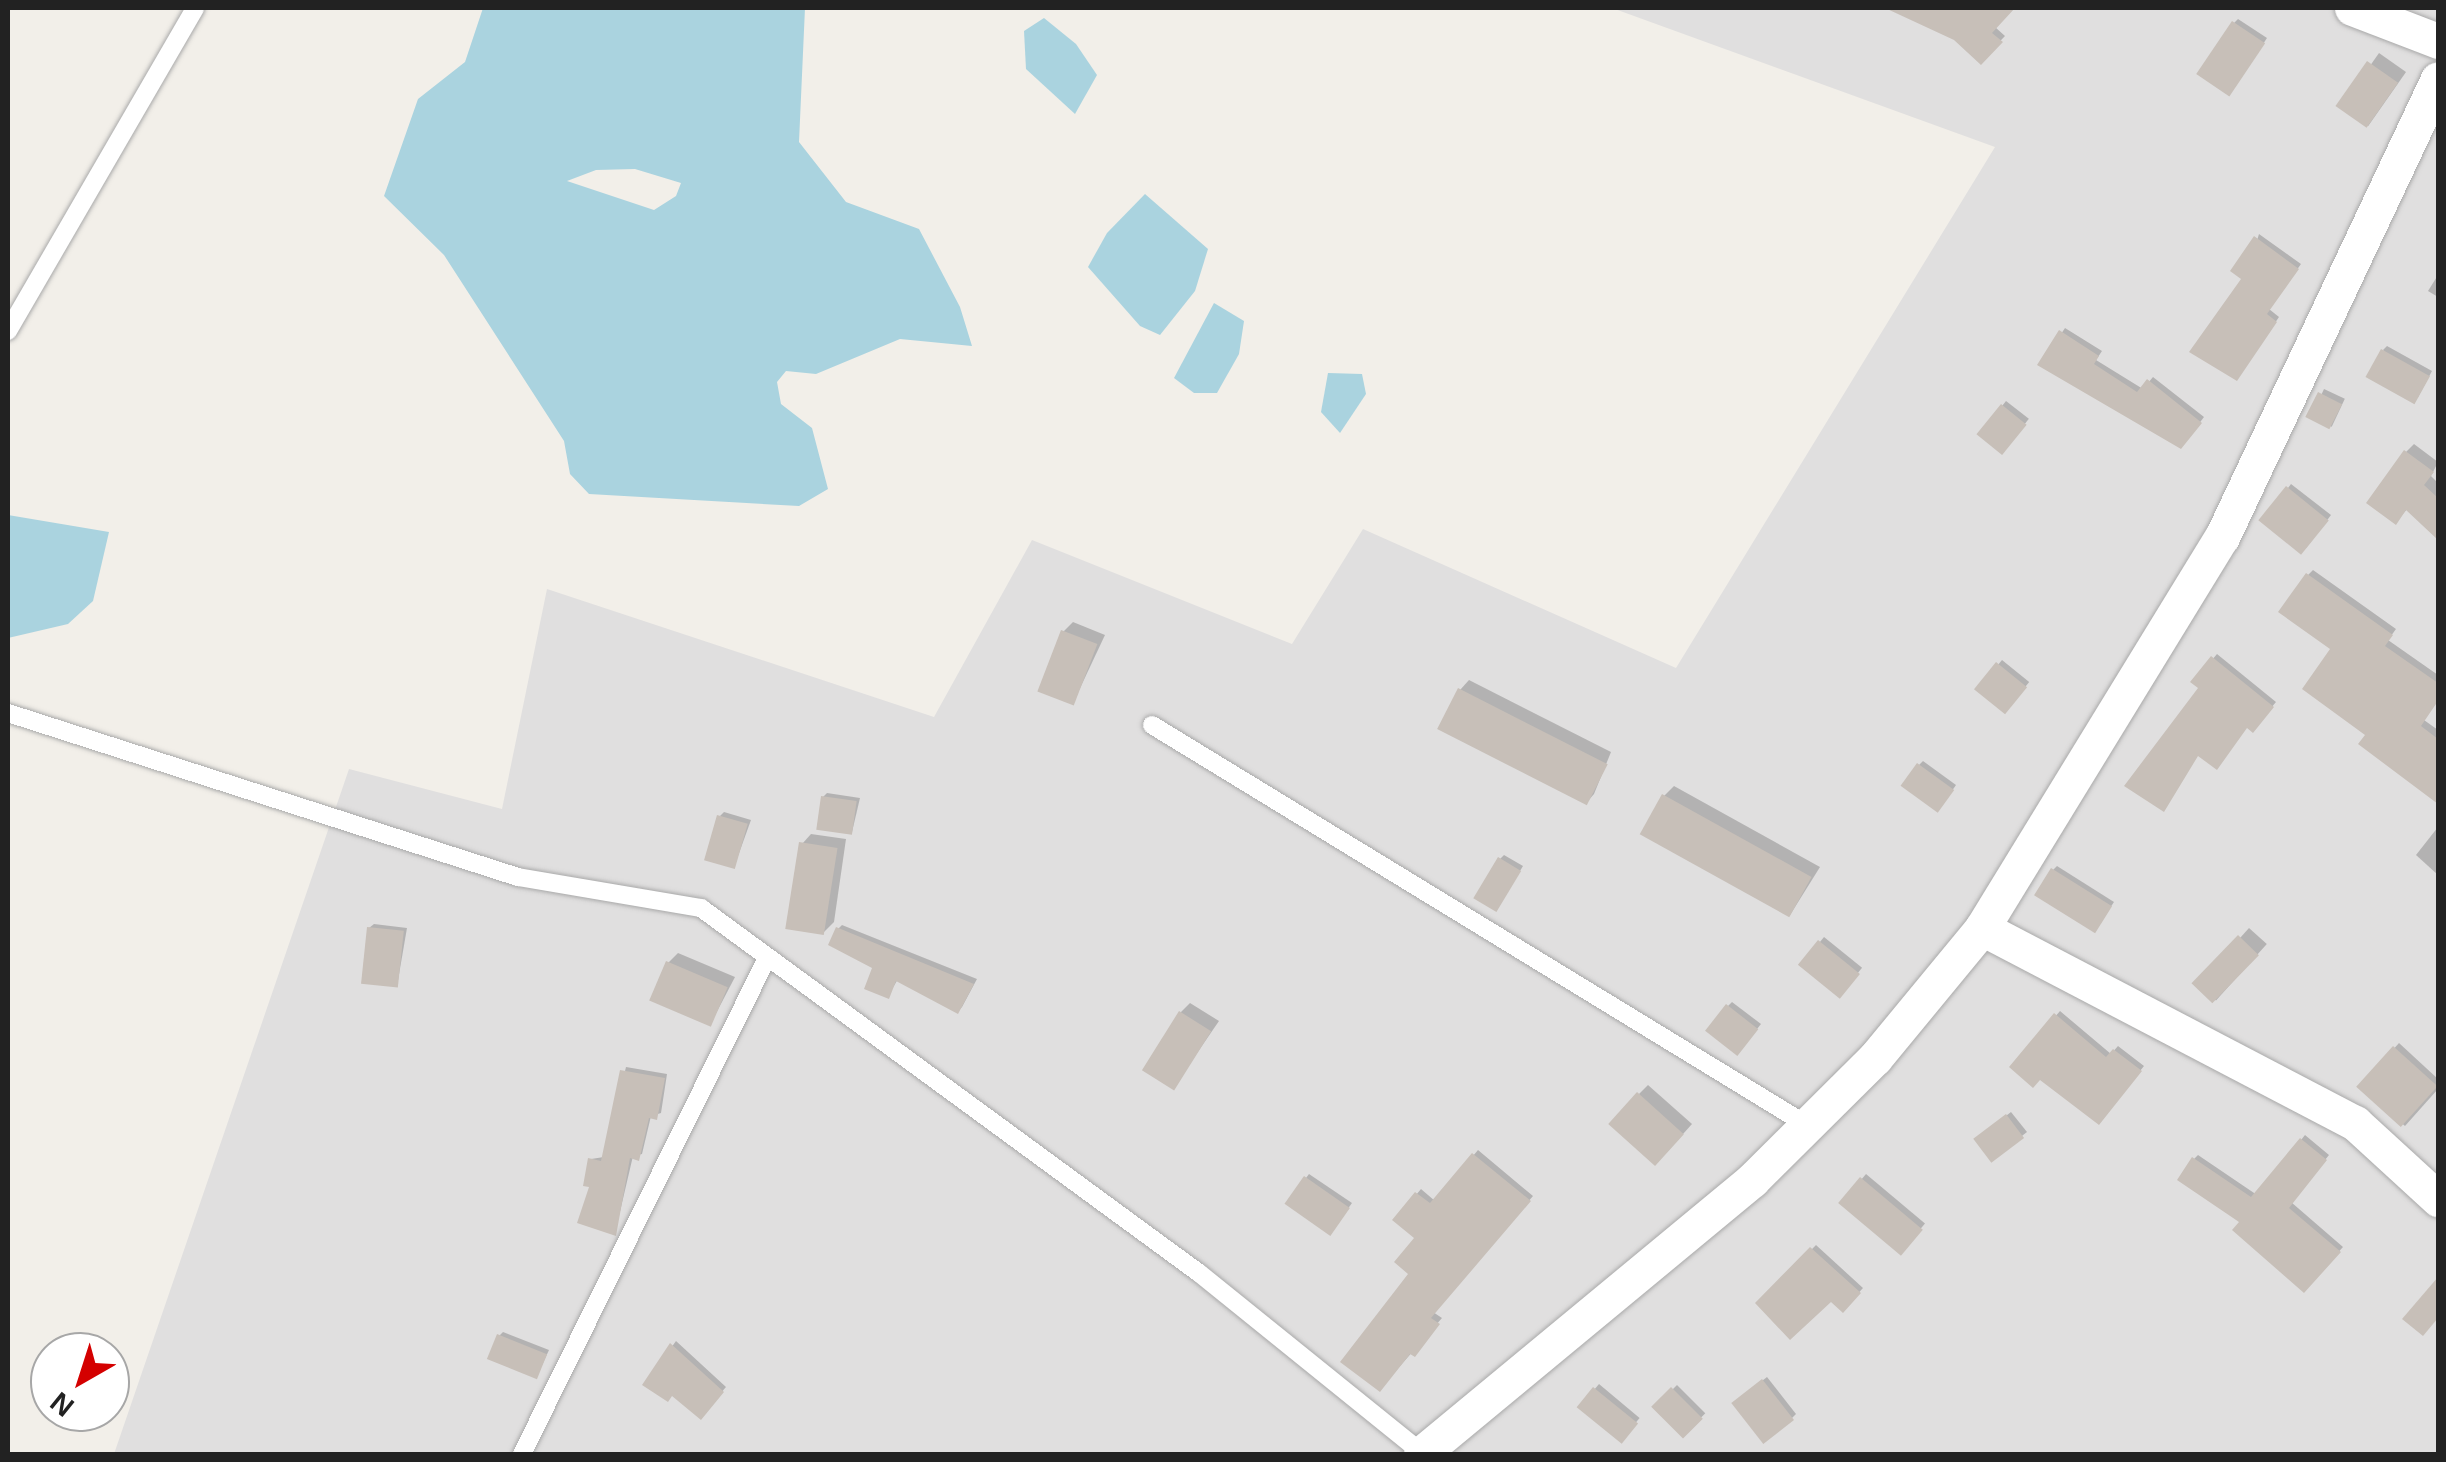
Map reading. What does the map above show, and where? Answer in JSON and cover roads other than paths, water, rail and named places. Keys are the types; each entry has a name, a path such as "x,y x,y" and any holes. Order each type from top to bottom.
{"street":[{"path":"2352,8 2393,16 2438,41"},
{"path":"1422,1454 1752,1180 1875,1058 1982,928 2222,537 2438,79"},
{"path":"1982,928 2355,1123 2438,1199"}],"lane":[{"path":"8,331 195,8"},
{"path":"8,713 518,877 701,908 1199,1274 1422,1454"},
{"path":"1152,725 1807,1125"},
{"path":"522,1454 767,958"}],"water":[{"path":"483,8 805,8 799,142 846,202 919,229 960,307 972,346 900,339 816,374 786,371 777,382 781,404 812,428 828,489 799,506 589,494 570,474 564,441 444,255 384,196 418,99 465,62","holes":["635,169 681,183 676,196 654,210 567,181 596,170"]},
{"path":"1044,18 1076,44 1097,75 1075,114 1026,69 1024,31"},
{"path":"1145,194 1208,249 1195,291 1160,335 1140,326 1088,267 1107,233"},
{"path":"1214,303 1244,321 1239,354 1217,393 1194,393 1174,378"},
{"path":"1328,373 1362,374 1366,394 1340,433 1321,412"},
{"path":"8,515 109,532 93,601 68,624 8,638"}]}
